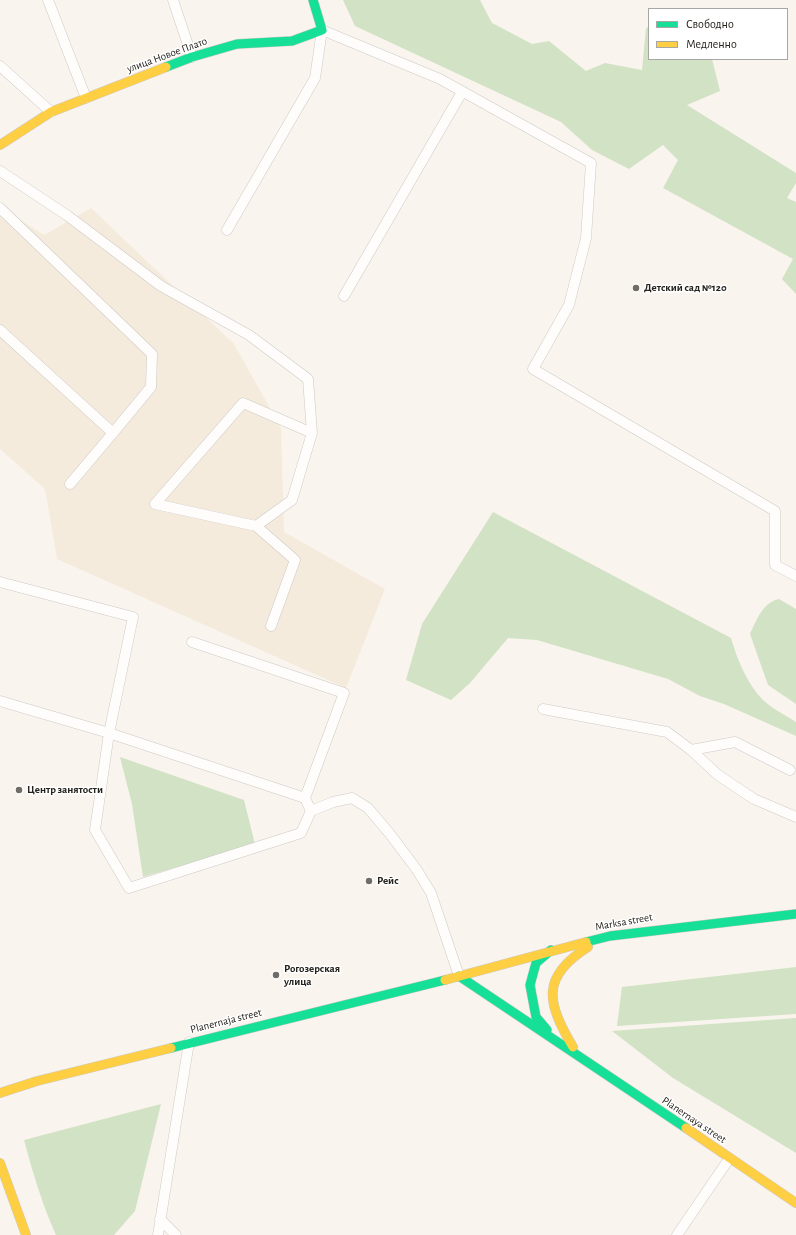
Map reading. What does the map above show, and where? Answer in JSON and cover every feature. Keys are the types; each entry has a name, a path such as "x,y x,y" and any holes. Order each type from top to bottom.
{"main road":[{"path":"313,0 322,30"},
{"name":"улица Новое Плато","path":"0,145 51,112 192,57 237,44 292,41 322,30"},
{"name":"Marksa street","path":"459,976 551,950 610,936 796,914"},
{"path":"578,1055 563,1032 555,1013 552,991 555,977 564,962 581,950 610,936"},
{"path":"551,950 536,963 530,985 536,1018 554,1038"},
{"path":"459,976 554,1038"},
{"name":"Planernaja street","path":"0,1093 37,1081 189,1042 459,976"},
{"name":"Planernaya street","path":"554,1038 796,1203"},
{"path":"0,1163 26,1235"}],"lane":[{"path":"48,0 86,98"},
{"path":"173,0 192,57"},
{"path":"227,230 315,78 322,30 440,80 591,163 586,238 569,306 533,369 775,511 775,565 796,576"},
{"path":"0,66 51,112"},
{"path":"344,296 462,92"},
{"path":"0,171 68,216 161,286 250,335 308,378 312,433 292,500 256,526"},
{"path":"0,208 152,354 151,387 70,484"},
{"path":"0,330 113,433"},
{"path":"271,626 295,560 256,526 155,504 243,403 312,433"},
{"path":"0,582 133,617 109,733 95,830 129,888 301,833 311,810 334,802 352,798 368,808 417,870 432,893 459,976"},
{"path":"192,642 344,693 305,798"},
{"path":"0,701 109,733 305,798 311,810"},
{"path":"543,709 667,732 691,750 718,775 754,800 796,817"},
{"path":"691,750 735,742 790,770"},
{"path":"158,1235 189,1042"},
{"path":"677,1235 730,1159"},
{"path":"160,1219 176,1235"}],"shaded area":[{"path":"0,207 44,235 91,208 234,344 281,428 284,532 385,589 346,688 57,559 45,489 0,449"}],"green space":[{"path":"343,0 480,0 492,23 532,44 549,41 586,71 605,63 642,70 646,28 648,27 648,60 712,60 720,91 687,105 796,173 796,183 787,198 796,202 796,294 782,279 793,259 663,188 678,160 663,145 629,169 592,150 561,122 355,26"},
{"path":"493,512 731,638 739,662 752,686 762,699 796,722 796,736 724,704 700,696 668,679 537,640 508,638 470,683 451,700 406,680 422,624"},
{"path":"779,599 796,609 796,704 768,685 750,634 764,608 773,601"},
{"path":"120,757 244,800 255,844 143,877 132,804"},
{"path":"796,967 796,1014 617,1026 622,987"},
{"path":"796,1018 796,1153 673,1078 612,1031"},
{"path":"161,1104 135,1211 114,1235 56,1235 46,1212 24,1140"}],"traffic: fast":[{"path":"166,67 192,57 237,44 292,41 322,30 313,0"},
{"path":"586,942 610,936 796,914"},
{"path":"547,1030 536,1017 530,985 536,963 551,950"},
{"path":"459,976 686,1128"},
{"path":"171,1048 445,980"}],"traffic: slow":[{"path":"0,145 51,112 166,67"},
{"path":"445,980 586,942"},
{"path":"573,1047 558,1017 554,1004 553,992 555,980 562,969 573,958 588,947"},
{"path":"0,1093 37,1081 171,1048"},
{"path":"686,1128 796,1203"},
{"path":"0,1163 26,1235"}],"place":[{"name":"Детский сад №120","path":"636,288"},
{"name":"Центр занятости","path":"19,790"},
{"name":"Рейс","path":"369,881"},
{"name":"Рогозерская улица","path":"276,975"}]}
